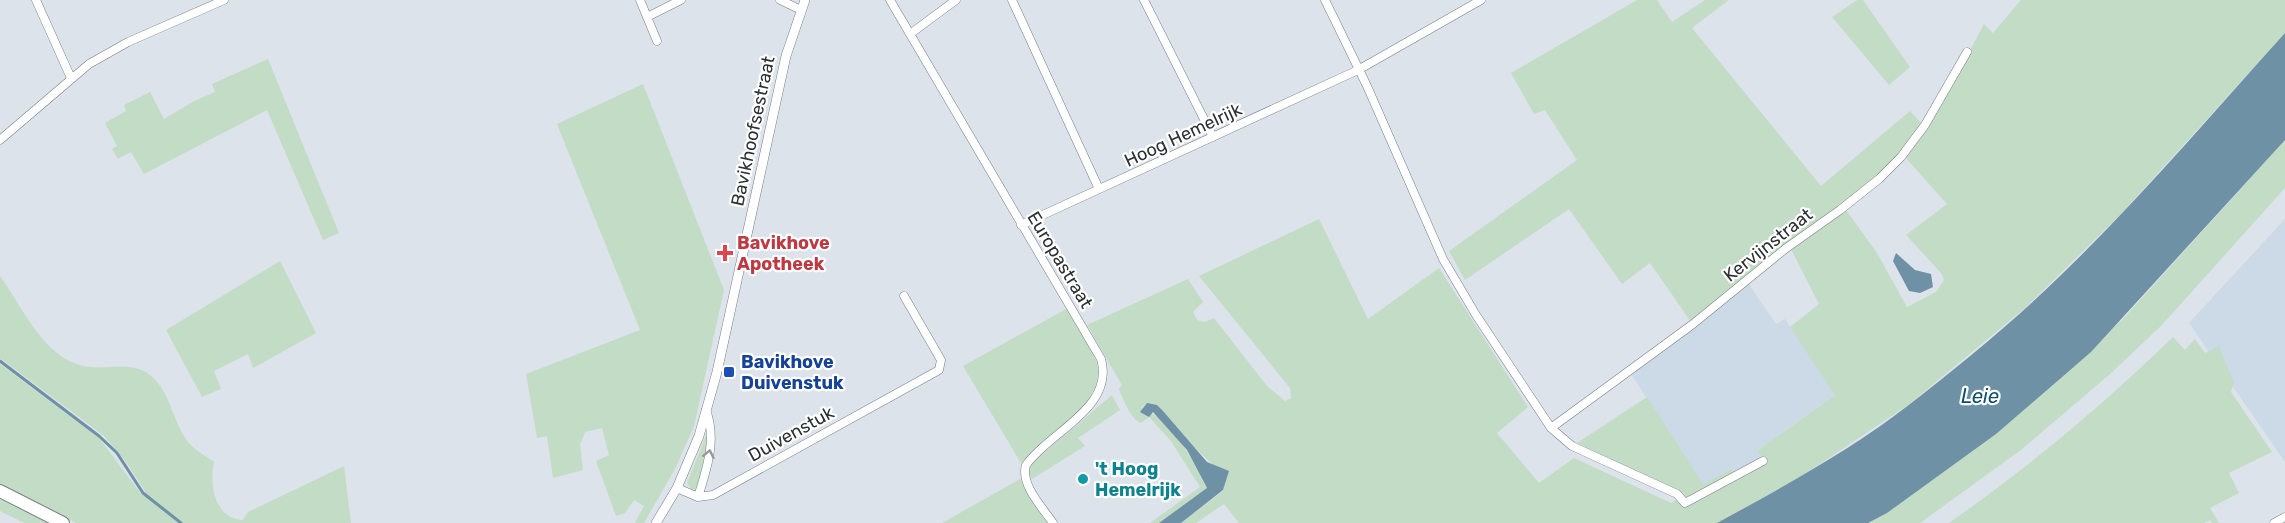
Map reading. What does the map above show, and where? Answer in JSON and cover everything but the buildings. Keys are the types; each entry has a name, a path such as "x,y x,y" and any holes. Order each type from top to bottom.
{"main road":[{"path":"0,491 63,523"}],"street":[{"path":"36,0 71,78"},
{"path":"0,140 71,78 111,51 224,0"},
{"path":"640,0 657,41"},
{"path":"647,17 681,0"},
{"path":"780,0 801,10"},
{"name":"Bavikhoofsestraat","path":"656,523 677,488 699,436 741,268 786,56 805,0"},
{"name":"Europastraat","path":"890,0 1101,359 1105,373 1092,402 1026,465 1024,471 1029,486 1053,523"},
{"path":"910,34 956,0"},
{"path":"1012,0 1099,189"},
{"path":"1143,0 1213,137"},
{"path":"1326,0 1443,259 1476,315 1551,428 1572,446 1677,494 1685,503 1763,460"},
{"name":"Hoog Hemelrijk","path":"1021,225 1358,70 1481,0"},
{"name":"Kervijnstraat","path":"1551,428 1693,324 1785,249 1879,179 1901,157 1925,125 1967,52"},
{"name":"Duivenstuk","path":"698,497 713,495 939,370 942,360 904,296"},
{"name":"Bavikhoofsestraat","path":"698,497 712,440 713,428 706,411"},
{"path":"677,488 698,497"},
{"path":"2274,523 2285,517"}],"shaded area":[{"path":"2285,219 2285,462 2189,323"},
{"path":"1748,283 1776,324 1785,319 1836,394 1757,451 1762,457 1734,473 1731,469 1703,484 1631,374"}],"green space":[{"path":"1637,0 1657,0 1672,22 1705,0 1729,0 1692,28 1821,186 1910,111 1923,125 1872,181 1814,231 1691,322 1650,263 1622,284 1569,209 1465,280 1449,251 1577,160 1545,110 1534,114 1511,73"},
{"path":"1857,0 1863,0 1910,67 1889,85 1832,17"},
{"path":"2021,0 2285,0 2285,33 2119,216 2025,308 1908,405 1805,474 1717,523 1239,523 1224,504 1196,523 1181,523 1223,491 1226,477 1147,403 1141,408 1163,422 1181,442 1207,489 1159,523 1150,523 1200,487 1171,441 1149,417 1141,423 1131,414 1119,389 1122,385 1087,325 1188,279 1203,302 1193,312 1197,320 1205,322 1214,318 1267,386 1285,401 1291,398 1290,388 1199,276 1319,219 1368,319 1439,268 1528,407 1497,433 1539,483 1574,458 1671,503 1685,494 1577,443 1647,397 1703,484 1731,469 1734,473 1762,457 1757,451 1835,395 1790,327 1819,304 1790,247 1846,210 1877,253 1907,307 1936,292 1944,280 1942,274 1906,235 1947,204 1905,157 1938,109 1984,24 1993,33"},
{"path":"268,59 339,233 323,240 267,110 144,174 131,152 118,159 112,149 117,146 105,123 126,111 124,105 150,92 164,119 194,101 215,92 212,84"},
{"path":"643,84 724,290 694,426 676,467 644,523 635,523 644,506 634,500 625,513 616,516 596,461 609,455 602,428 585,432 580,445 583,470 553,478 547,436 537,438 526,374 640,330 557,124"},
{"path":"2285,140 2285,188 2161,326 2110,374 2021,450 1920,523 1868,523 1887,513 2122,320"},
{"path":"280,261 316,333 253,368 248,354 214,371 221,389 202,397 166,330"},
{"path":"0,276 35,329 56,352 69,361 91,367 135,368 150,375 157,382 188,442 214,462 212,480 216,498 220,507 233,518 243,520 248,512 344,466 351,523 76,523 0,485 0,364 99,438 142,495 145,491 124,459 103,435 0,358"},
{"path":"1068,308 1096,361 1098,375 1094,389 1073,418 1021,463 963,366"},
{"path":"2173,337 2185,350 2195,339 2205,353 2219,346 2234,383 2231,392 2272,452 2229,473 2239,493 2210,508 2219,523 2212,523 2210,520 2204,523 1949,523 2065,434"},
{"path":"1112,395 1120,410 1078,438 1085,446 1032,479 1025,469"},
{"path":"707,433 710,433 697,490 693,491 687,483"},
{"path":"1020,479 1050,523 942,523"},
{"path":"0,497 53,523 24,523 0,511"}],"water":[{"name":"Leie","path":"2285,33 2285,140 2091,352 1996,434 1887,513 1868,523 1717,523 1792,482 1864,437 1910,404 2005,326 2059,277 2118,218"},
{"path":"1896,253 1915,270 1931,274 1933,287 1920,293 1909,291 1893,261"},
{"path":"1147,403 1157,405 1207,462 1229,471 1223,490 1181,523 1159,523 1207,488 1187,450 1153,412 1149,417 1140,412"}],"waterway":[{"path":"0,361 99,436 117,453 143,493 181,523"}],"place":[{"name":"Bavikhove Apotheek","path":"725,253"},
{"name":"Bavikhove Duivenstuk","path":"729,372"},
{"name":"'t Hoog Hemelrijk","path":"1083,479"}]}
